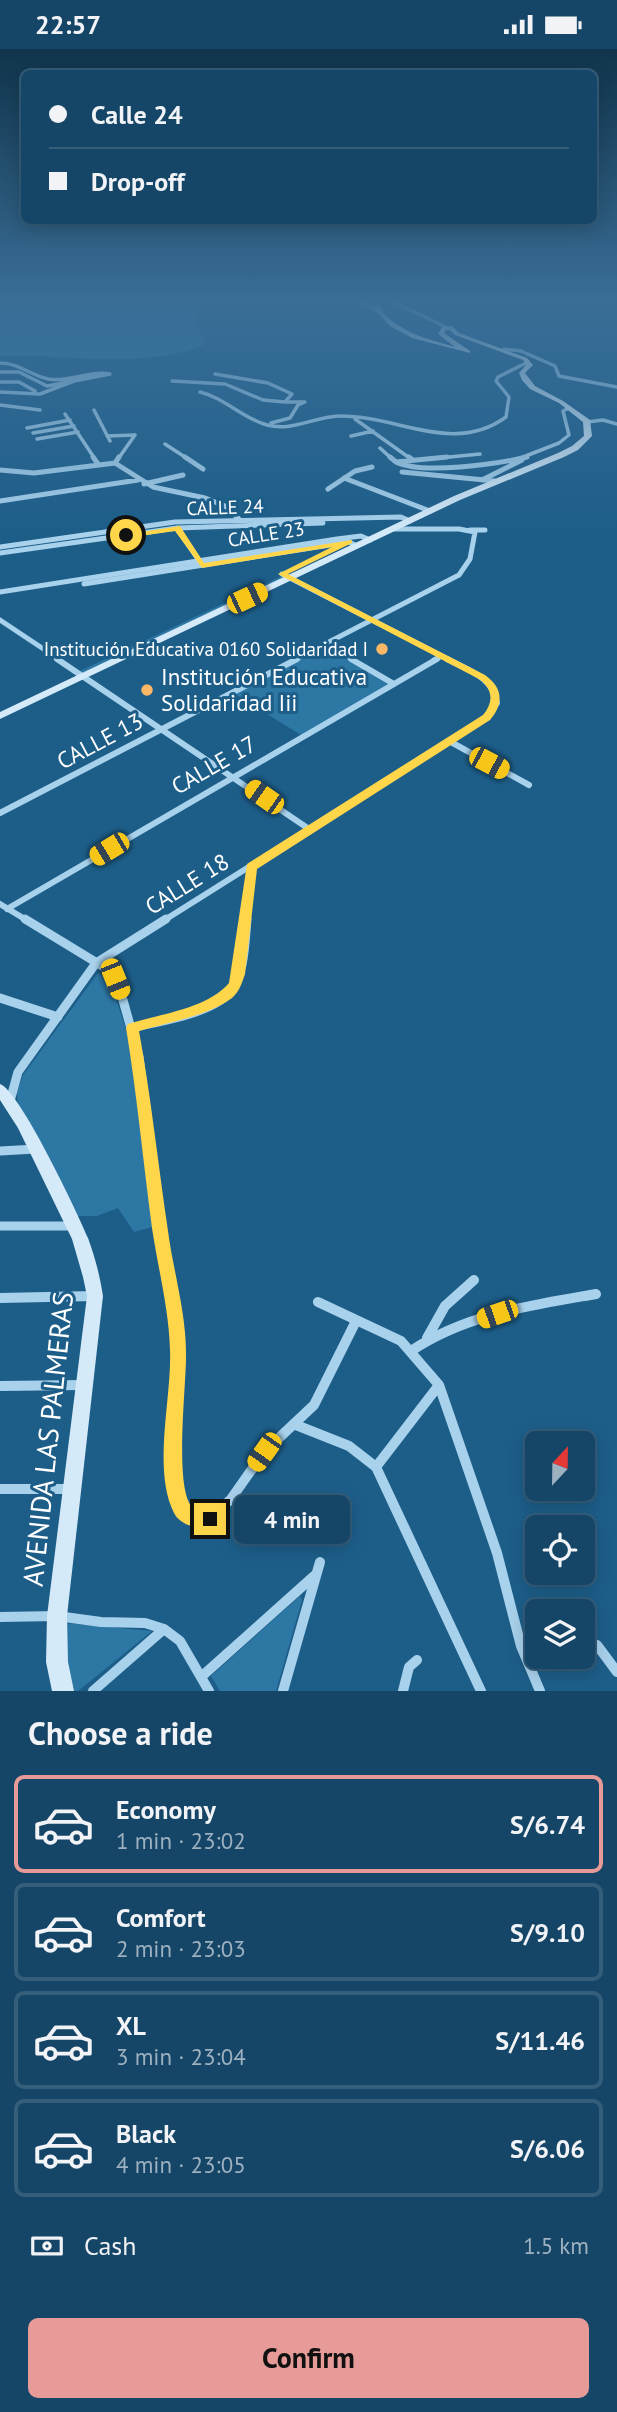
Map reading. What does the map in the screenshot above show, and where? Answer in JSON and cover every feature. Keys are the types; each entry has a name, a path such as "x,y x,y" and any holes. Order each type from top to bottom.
{"main road":[{"path":"0,716 80,673"}],"street":[{"path":"32,379 47,386 86,379"},
{"path":"236,379 289,390 292,394 285,402"},
{"path":"201,392 214,394 227,405 267,425 351,416 437,432 472,433 485,430 506,417 509,397 496,381 497,379"},
{"path":"524,379 527,385 562,402 567,409 587,422 603,420 617,424"},
{"path":"573,379 617,387"},
{"path":"0,392 41,394 74,381"},
{"path":"172,381 219,383 241,389 266,403 304,402 298,405 290,418 267,425"},
{"path":"0,382 19,382 41,394"},
{"path":"0,405 40,410"},
{"path":"402,473 482,483 525,458 559,443 569,435 563,417 567,409"},
{"path":"94,410 108,439 135,435 115,463"},
{"path":"65,414 98,464"},
{"path":"351,416 413,460"},
{"path":"27,428 70,420"},
{"path":"0,707 80,673 400,523 466,487 495,481 575,448 589,433 585,424 587,422"},
{"path":"33,433 74,426"},
{"path":"351,436 373,431"},
{"path":"37,439 78,432"},
{"path":"165,444 203,469"},
{"path":"380,448 406,467 433,469 525,458"},
{"path":"396,462 480,454"},
{"path":"0,470 34,473 115,463 125,467 141,482 226,505 240,520"},
{"path":"328,489 355,471 372,467"},
{"path":"0,501 183,475"},
{"path":"344,478 426,510"},
{"name":"CALLE 24","path":"0,547 175,522 240,520 400,523"},
{"path":"400,523 485,530"},
{"name":"CALLE 24","path":"0,553 177,528 400,523"},
{"path":"177,528 200,563"},
{"name":"CALLE 13","path":"0,813 459,575 470,559 475,533 463,529"},
{"name":"CALLE 23","path":"200,563 359,541"},
{"name":"CALLE 23","path":"0,595 359,541"},
{"path":"286,576 442,656"},
{"path":"0,620 309,829"},
{"path":"0,630 9,626"},
{"path":"324,643 394,684"},
{"name":"CALLE 17","path":"4,907 442,656"},
{"name":"CALLE 18","path":"5,1096 18,1072 96,963 492,713 497,696 490,683 442,656"},
{"path":"449,741 530,785"},
{"path":"132,1028 198,1008 227,995 235,985 241,959 251,867"},
{"path":"4,907 107,969 115,979 132,1028 144,1095 178,1349 174,1470 176,1495 182,1510 190,1517 210,1519 231,1499 264,1452 296,1425 314,1405 356,1321"},
{"path":"0,999 58,1017"},
{"name":"AVENIDA LAS PALMERAS","path":"5,1096 36,1149 73,1226 93,1276 95,1296 57,1616 57,1662 63,1691"},
{"path":"0,1151 36,1149"},
{"path":"0,1226 73,1226"},
{"path":"427,1338 445,1306 474,1280"},
{"path":"411,1350 427,1338 521,1306 596,1294"},
{"path":"0,1298 95,1296"},
{"path":"318,1302 401,1341 439,1385 497,1553 521,1646 540,1691"},
{"path":"0,1386 84,1385"},
{"path":"376,1467 439,1385"},
{"path":"296,1425 341,1440 361,1452 376,1467 395,1502 481,1691"},
{"path":"0,1489 70,1489"},
{"path":"283,1691 320,1562"},
{"path":"201,1677 314,1576"},
{"path":"0,1617 57,1616 101,1622 138,1622 164,1629 180,1641 209,1691"},
{"path":"93,1691 164,1629"},
{"path":"597,1645 617,1672"},
{"path":"403,1691 408,1667 417,1660"}],"shaded area":[{"path":"282,576 286,578 85,674 80,671"},
{"path":"323,645 389,684 301,735 233,693"},
{"path":"98,973 112,986 127,1033 156,1226 134,1232 118,1208 97,1216 75,1216 18,1104 17,1092 23,1075"},
{"path":"300,1596 302,1600 276,1691 220,1691 211,1676"},
{"path":"64,1623 152,1631 78,1691 71,1691"}],"place":[{"name":"Institución Educativa 0160 Solidaridad I","path":"382,649"},
{"name":"Institución Educativa Solidaridad Iii","path":"147,690"}],"route":[{"path":"126,535 177,528 202,565 349,542 282,574 482,677 495,689 497,696 495,708 487,717 251,867 239,974 227,995 198,1008 132,1028 144,1095 178,1349 174,1431 176,1495 182,1510 190,1517 210,1519"}]}
